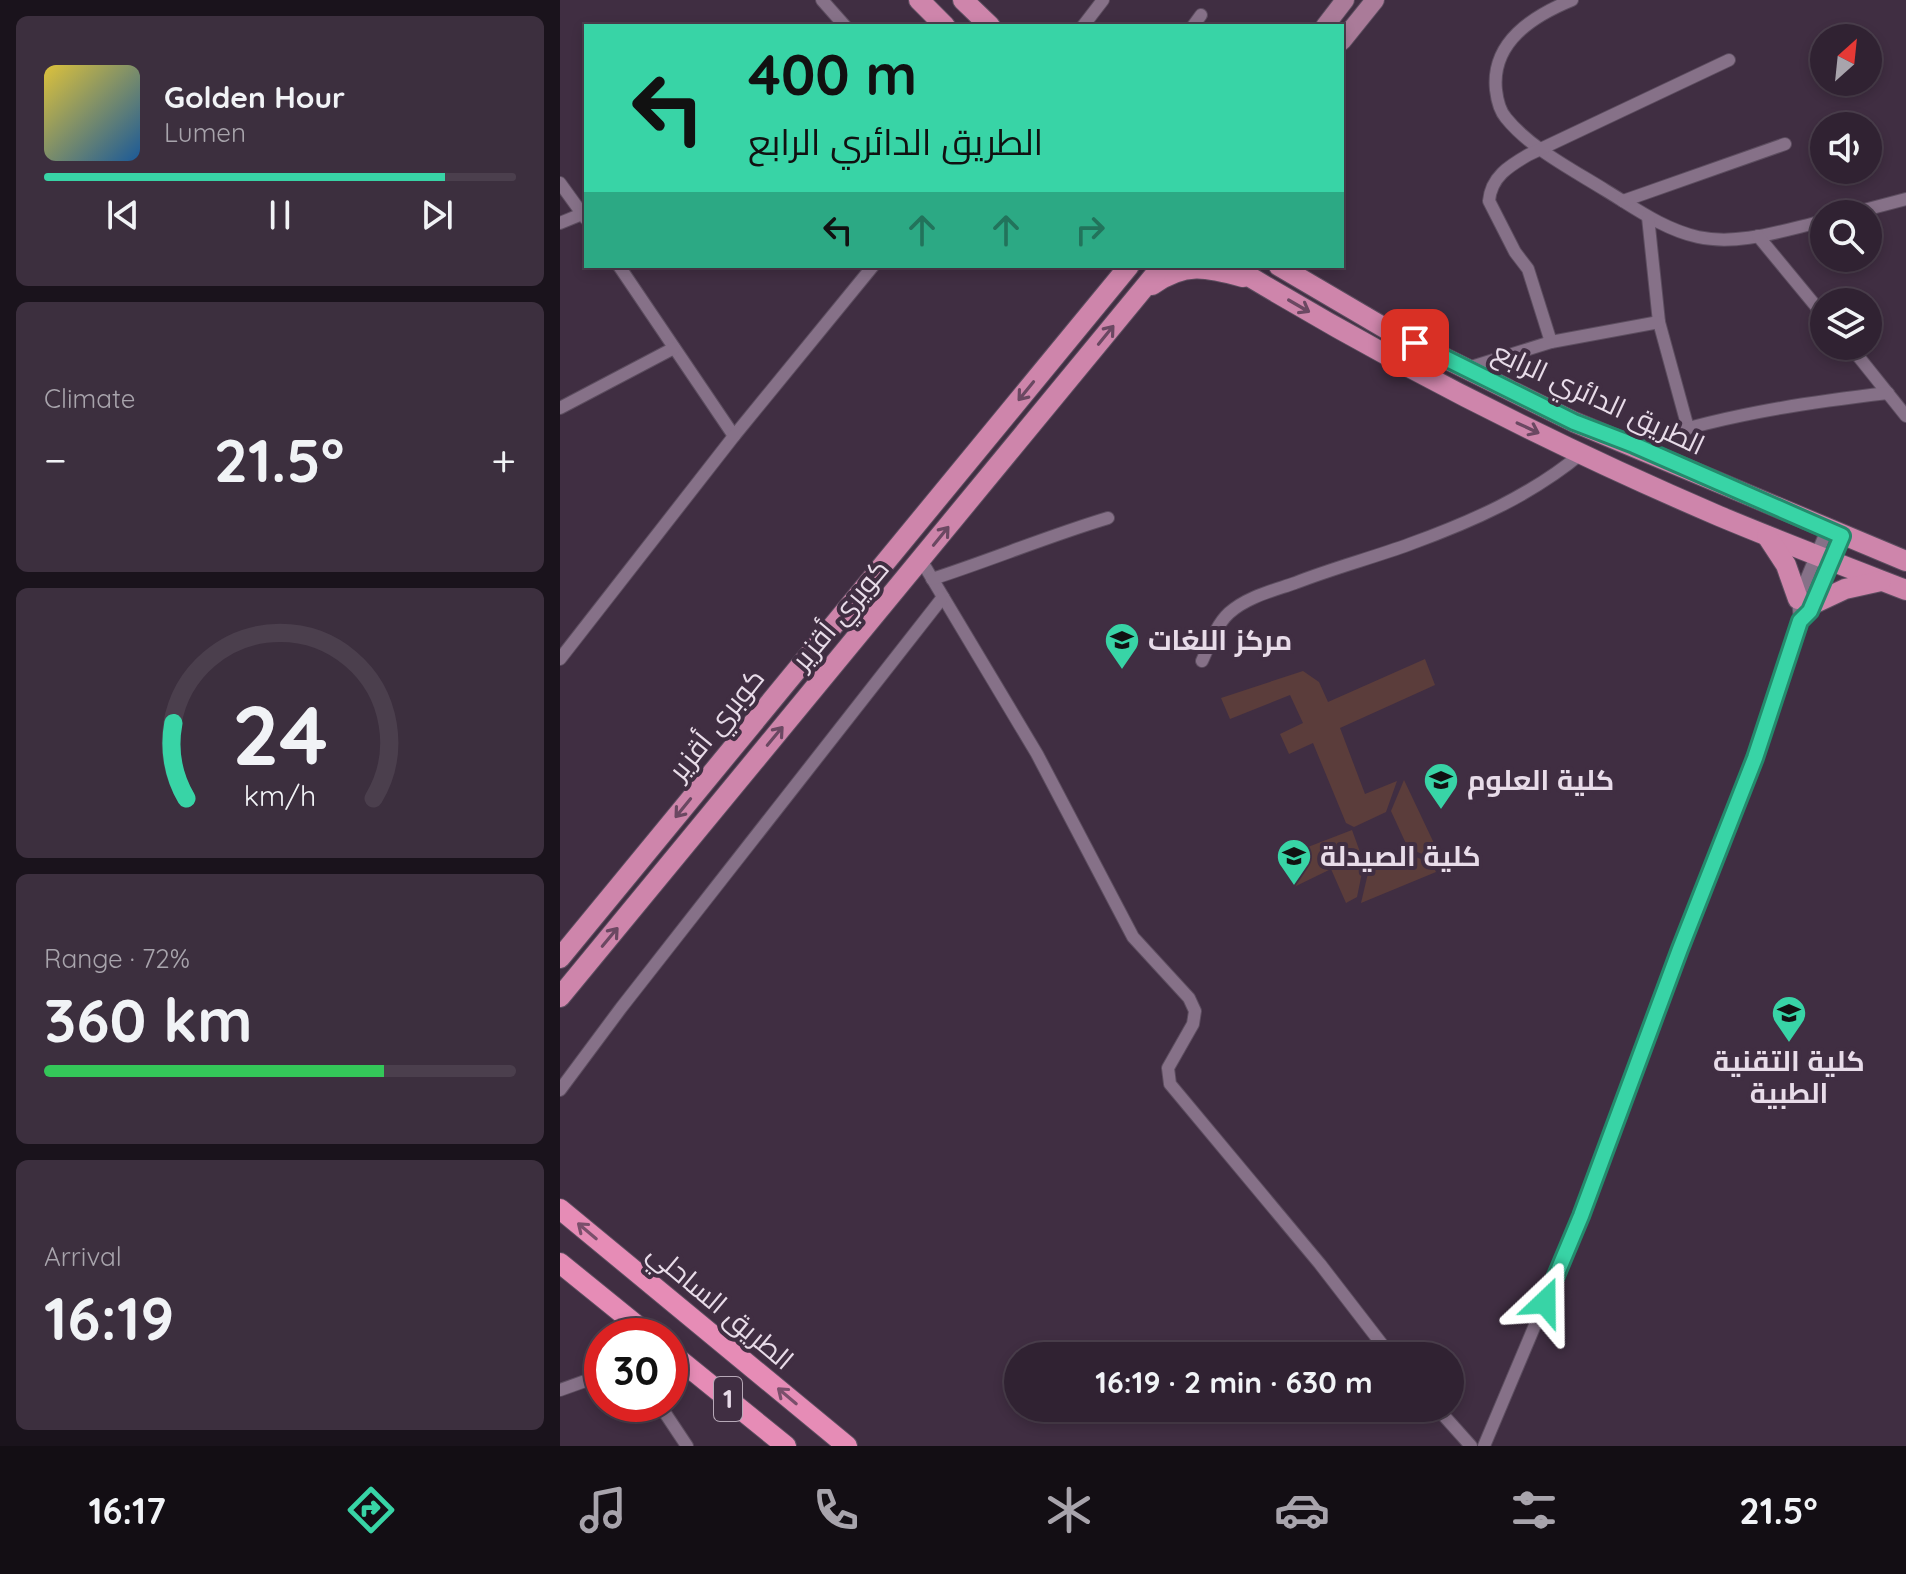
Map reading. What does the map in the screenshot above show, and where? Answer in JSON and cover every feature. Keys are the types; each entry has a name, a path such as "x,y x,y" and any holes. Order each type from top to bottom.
{"highway":[{"name":"الطريق الساحلي","path":"560,1209 847,1446"},
{"path":"560,1263 628,1318"},
{"name":"1","path":"688,1367 786,1446"}],"main road":[{"path":"919,0 943,24"},
{"path":"963,0 988,24"},
{"path":"1344,39 1375,0"},
{"path":"1326,24 1342,1"},
{"path":"1108,291 1121,268"},
{"name":"كوبري أقزير","path":"560,958 1127,268"},
{"name":"كويري أقزير","path":"560,997 1160,268"},
{"name":"الطريق الدائري الرابع","path":"1235,268 1372,347 1493,411 1767,536 1906,590"},
{"name":"الطريق الدائري الرابع","path":"1282,268 1388,330 1574,422 1906,561"},
{"path":"1129,307 1167,275 1182,269 1216,269 1257,281"},
{"path":"1767,536 1806,602 1883,581"}],"street":[{"path":"841,0 826,5 843,24"},
{"path":"1088,24 1103,0"},
{"path":"1572,0 1522,27 1506,44 1497,64 1497,99 1505,118 1540,149 1648,217 1685,234 1729,240 1810,224"},
{"path":"1551,342 1528,269 1515,252 1489,201 1491,188 1502,171 1540,149 1729,60"},
{"path":"1623,201 1785,144"},
{"path":"560,183 580,200 584,217 560,223"},
{"path":"1882,205 1906,199"},
{"path":"1648,217 1659,322 1688,428"},
{"path":"1758,236 1810,299"},
{"path":"620,268 734,436"},
{"path":"560,659 734,436 871,268"},
{"path":"1468,368 1551,342 1659,322"},
{"path":"560,408 674,348"},
{"path":"1861,360 1906,416"},
{"path":"1634,445 1688,428 1814,402 1888,393"},
{"path":"1202,661 1219,626 1237,607 1262,594 1458,525 1522,496 1582,453"},
{"path":"932,579 1108,518"},
{"path":"1484,1446 1581,1216 1755,758 1806,602 1835,533"},
{"path":"921,560 1037,754 1133,937 1189,998 1195,1011 1193,1024 1168,1068 1170,1084 1320,1264 1380,1342"},
{"path":"560,1090 943,597"},
{"path":"560,1390 584,1381"},
{"path":"671,1422 687,1446"},
{"path":"1450,1422 1471,1446"}],"shaded area":[{"path":"1425,659 1435,685 1340,728 1365,794 1397,781 1386,812 1354,827 1346,823 1313,743 1289,754 1280,734 1303,723 1290,695 1230,719 1221,698 1303,671 1319,682 1328,702"},
{"path":"1404,780 1440,856 1434,859 1408,848 1391,811"},
{"path":"1352,830 1364,863 1357,897 1346,903 1331,869 1294,887 1282,857"},
{"path":"1405,852 1432,864 1436,872 1361,903 1369,869"}],"place":[{"name":"مركز اللغات","path":"1122,671"},
{"name":"كلية العلوم","path":"1441,811"},
{"name":"كلية الصيدلة","path":"1294,887"},
{"name":"كلية التقنية الطبية","path":"1789,1044"}],"route":[{"path":"1415,343 1574,422 1842,536 1810,611 1800,621 1755,758 1581,1216 1545,1302"}]}
